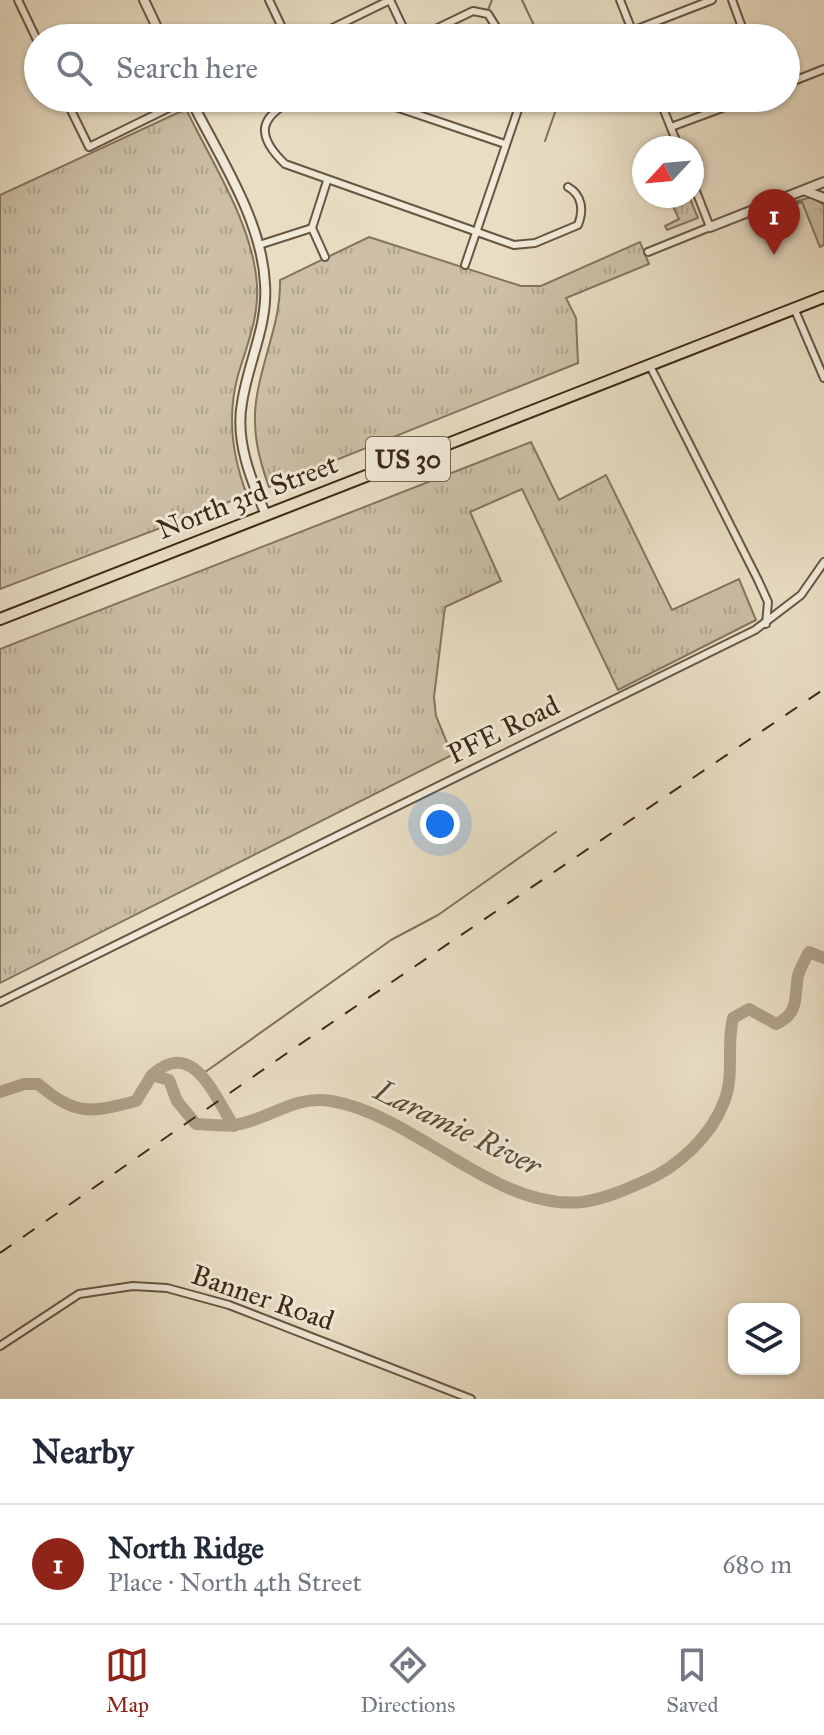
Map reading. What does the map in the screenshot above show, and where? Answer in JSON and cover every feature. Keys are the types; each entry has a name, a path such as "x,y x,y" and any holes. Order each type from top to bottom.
{"main road":[{"name":"North 3rd Street","path":"0,619 824,297"}],"street":[{"path":"18,0 29,24"},
{"path":"144,0 155,24"},
{"path":"269,0 280,24"},
{"path":"341,24 390,0 401,24"},
{"path":"620,0 630,24"},
{"path":"657,24 712,0"},
{"path":"732,0 741,24"},
{"path":"446,24 473,11 488,14 494,24"},
{"path":"800,78 824,69"},
{"path":"72,112 89,147 161,112"},
{"path":"197,112 259,245 265,282 264,323 241,405 241,426 246,461 266,515"},
{"path":"272,112 269,114 267,135 285,164 476,232 526,245 578,225 582,213 579,198 568,187"},
{"path":"410,112 505,144"},
{"path":"465,265 517,112"},
{"path":"665,112 674,136"},
{"path":"671,127 711,112"},
{"path":"325,257 312,228 327,181"},
{"path":"648,252 824,182"},
{"path":"801,191 824,198"},
{"path":"703,208 710,227"},
{"path":"259,245 312,228"},
{"path":"794,308 824,378"},
{"path":"649,364 768,602 766,624"},
{"name":"PFE Road","path":"0,1002 766,624 801,595 824,562"},
{"name":"Banner Road","path":"0,1346 79,1294 133,1286 167,1288 229,1305 471,1399"}],"green space":[{"path":"180,112 188,112 240,217 254,262 257,285 252,331 238,375 232,420 238,465 247,495 0,589 0,195"},
{"path":"812,197 824,205 824,245 820,247 802,202 796,204"},
{"path":"674,208 694,208 698,218 667,230 665,226 679,219"},
{"path":"369,237 521,286 541,286 640,242 649,264 566,298 576,318 578,363 269,487 257,445 255,413 277,312 280,280"},
{"path":"531,442 559,500 606,475 672,610 739,579 756,620 618,690 522,489 470,512 501,581 445,607 434,697 436,716 452,755 0,983 0,649"}],"waterway":[{"path":"488,10 492,0"},
{"path":"522,0 533,24"},
{"path":"545,141 555,112"},
{"path":"201,1075 391,940 438,915 556,832"},
{"name":"Laramie River","path":"0,1092 24,1084 38,1084 74,1107 107,1108 136,1101 152,1075 169,1080 177,1101 196,1124 219,1126 244,1123 305,1101 331,1101 363,1110 394,1124 487,1178 518,1192 550,1201 582,1202 645,1181 669,1168 692,1149 711,1127 724,1102 729,1081 733,1018 749,1009 776,1024 784,1020 792,1010 798,976 809,952 824,958"},
{"name":"Laramie River","path":"152,1075 167,1065 180,1063 191,1067 210,1087 234,1126"}],"railway":[{"path":"0,1253 290,1051 824,689"}],"place":[{"name":"North Ridge","path":"774,255"}]}
